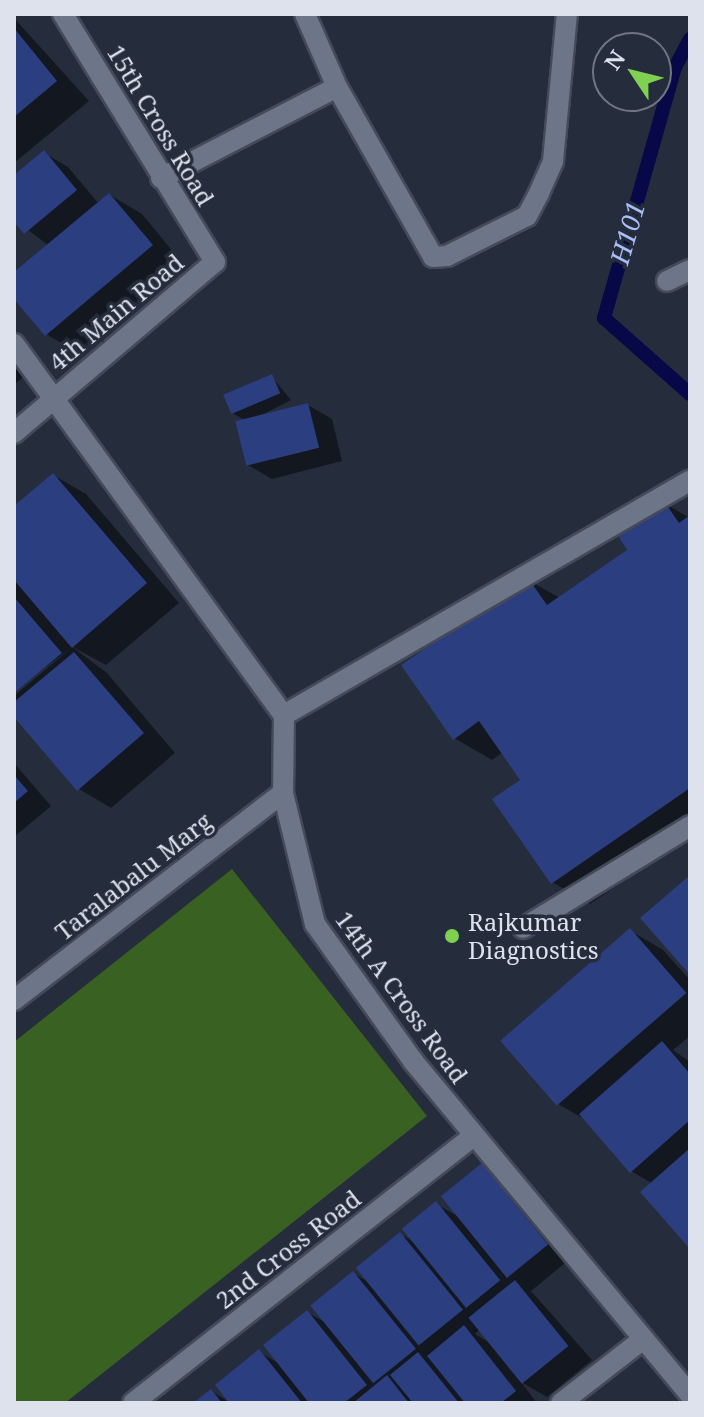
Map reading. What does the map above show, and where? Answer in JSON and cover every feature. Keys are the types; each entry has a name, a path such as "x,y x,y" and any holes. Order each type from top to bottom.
{"street":[{"name":"15th Cross Road","path":"63,14 215,262"},
{"path":"305,14 337,87 433,257 447,256 527,216 553,161 567,14"},
{"path":"161,178 337,87"},
{"name":"4th Main Road","path":"14,433 215,262"},
{"path":"667,281 690,270"},
{"path":"14,344 57,396 284,715 690,481"},
{"name":"14th A Cross Road","path":"284,715 283,793 315,924 474,1136 690,1395"},
{"name":"Taralabalu Marg","path":"14,1000 283,793"},
{"path":"523,928 690,826"},
{"name":"2nd Cross Road","path":"133,1403 474,1136"},
{"path":"561,1403 642,1340"}],"green space":[{"path":"232,869 427,1116 65,1403 14,1403 14,1042"}],"building":[{"path":"14,28 57,81 14,117"},
{"path":"44,150 77,190 24,234 14,222 14,175"},
{"path":"109,193 153,245 45,336 14,299 14,272"},
{"path":"272,374 280,393 231,414 223,395"},
{"path":"308,403 319,448 246,466 235,421"},
{"path":"53,473 147,583 72,648 14,580 14,506"},
{"path":"664,501 679,523 690,515 690,788 551,884 492,799 520,780 479,721 453,740 401,665 528,578 547,605 627,550 617,534"},
{"path":"14,597 62,653 14,693"},
{"path":"74,652 144,733 77,791 14,717 14,702"},
{"path":"14,775 28,791 14,803"},
{"path":"690,875 690,975 640,918"},
{"path":"630,928 686,993 557,1106 500,1041"},
{"path":"662,1041 690,1074 690,1120 630,1173 579,1114"},
{"path":"690,1148 690,1249 640,1192"},
{"path":"482,1163 548,1245 507,1278 441,1196"},
{"path":"436,1201 500,1280 466,1308 402,1229"},
{"path":"400,1232 463,1310 419,1346 356,1268"},
{"path":"353,1271 416,1349 373,1383 310,1306"},
{"path":"515,1280 568,1346 522,1384 468,1318"},
{"path":"307,1310 367,1385 344,1403 309,1403 263,1345"},
{"path":"464,1325 516,1391 501,1403 465,1403 427,1356"},
{"path":"259,1349 302,1403 229,1403 215,1385"},
{"path":"418,1352 459,1403 413,1403 390,1375"},
{"path":"387,1375 409,1403 353,1403"},
{"path":"211,1389 222,1403 193,1403"}],"waterway":[{"name":"H101","path":"690,39 675,67 604,318 690,394"}],"place":[{"name":"Rajkumar Diagnostics","path":"452,936"}]}
